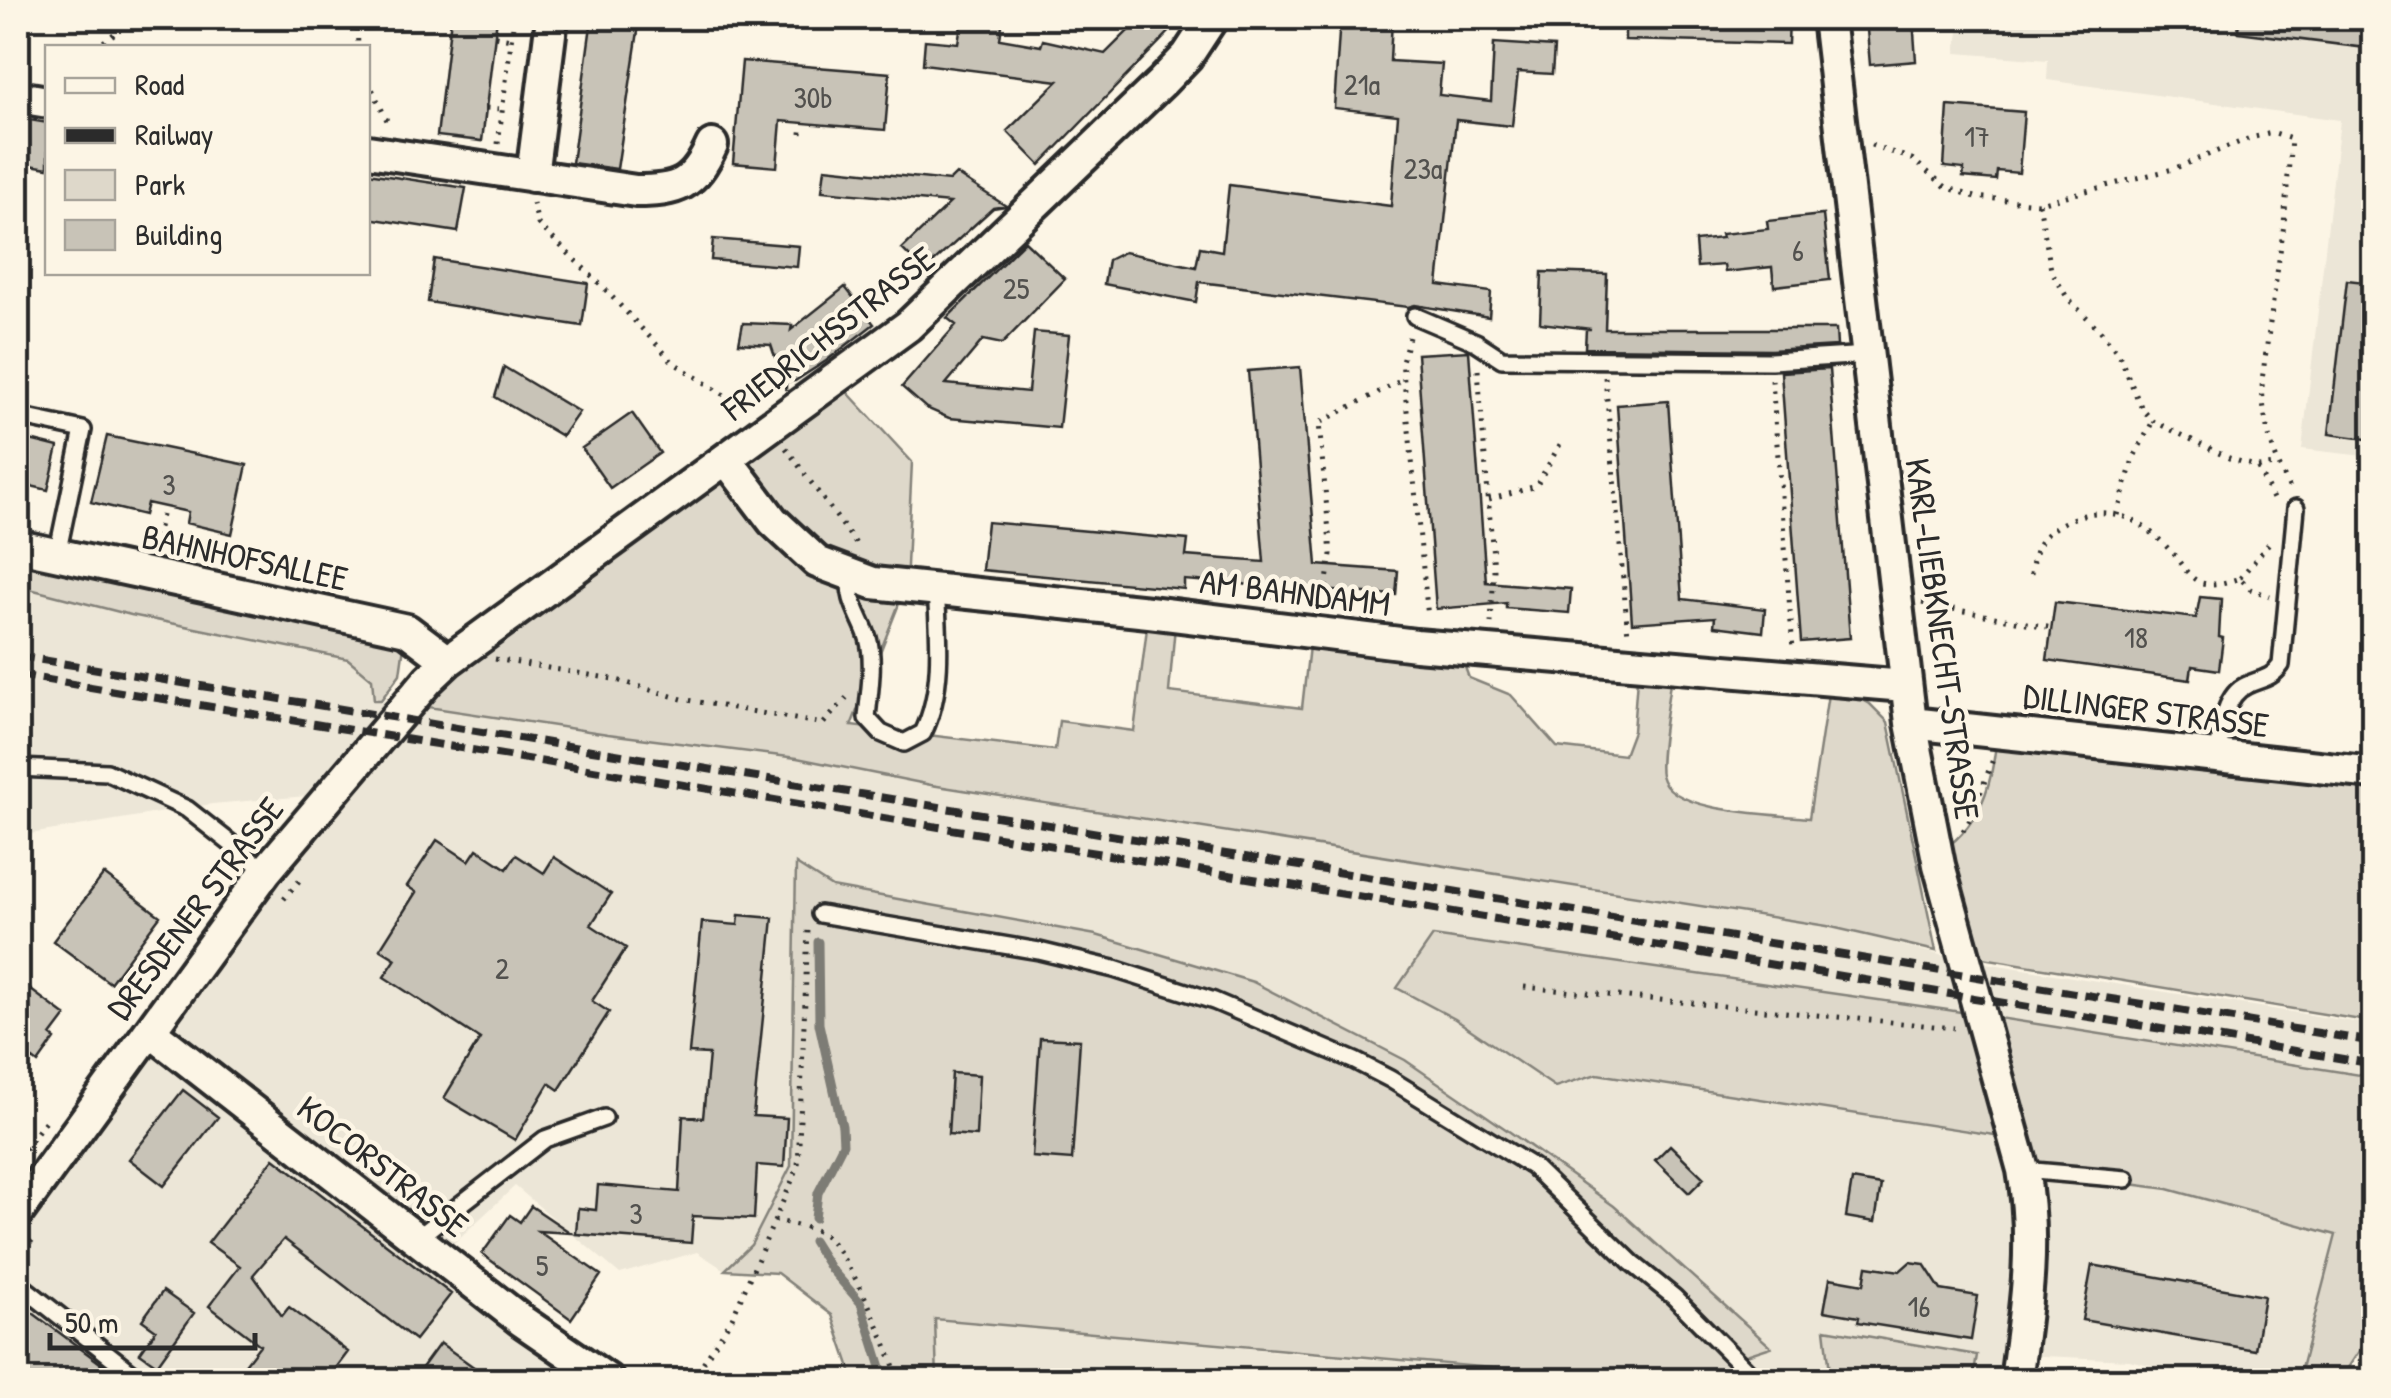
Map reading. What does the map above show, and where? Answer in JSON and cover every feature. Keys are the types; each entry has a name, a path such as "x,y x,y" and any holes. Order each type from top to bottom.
{"street":[{"path":"532,176 552,18"},
{"name":"FRIEDRICHSSTRASSE","path":"448,661 908,326 1187,56 1212,18"},
{"name":"KARL-LIEBKNECHT-STRASSE","path":"1828,18 1911,722 1936,850 2024,1170 2030,1210 2032,1247 2016,1380"},
{"path":"18,97 45,102"},
{"path":"370,152 636,191 668,191 685,183 703,166 712,145"},
{"name":"AM BAHNDAMM","path":"726,459 774,521 817,562 859,568 873,583 1431,646 1905,686"},
{"name":"BAHNHOFSALLEE","path":"18,546 407,630 448,661"},
{"name":"DRESDENER STRASSE","path":"18,1212 266,871 393,719 448,661"},
{"name":"DILLINGER STRASSE","path":"1911,722 2374,773"},
{"name":"KOCORSTRASSE","path":"150,1031 416,1239 566,1369 608,1380"}],"lane":[{"path":"1415,316 1476,342 1502,359 1771,362 1868,356"},
{"path":"18,416 82,430 58,555"},
{"path":"2218,756 2229,701 2243,686 2274,676 2281,666 2296,508"},
{"path":"859,568 850,585 858,619 868,638 867,718 881,734 904,743 923,733 931,716 936,684 936,590"},
{"path":"18,768 107,772 187,809 266,871"},
{"path":"820,914 1039,951 1114,968 1214,1001 1355,1061 1534,1167 1632,1263 1674,1297 1756,1380"},
{"path":"416,1239 546,1139 604,1118"},
{"path":"2024,1170 2126,1179"},
{"path":"18,1283 141,1380"}],"path":[{"path":"18,22 36,18"},
{"path":"114,18 124,27"},
{"path":"99,45 136,18"},
{"path":"356,18 358,45"},
{"path":"494,171 514,18"},
{"path":"495,36 511,39"},
{"path":"370,84 403,157"},
{"path":"486,108 502,109"},
{"path":"802,123 802,134"},
{"path":"1844,143 1863,143 1912,159 1946,188 1975,196 2039,202 2173,169 2250,138 2272,133 2291,138 2262,406 2276,464 2296,508"},
{"path":"532,176 538,224 674,363 737,406 762,415 859,568"},
{"path":"2039,202 2052,270 2068,299 2100,330 2119,356 2142,409 2153,421 2213,451 2258,467 2276,464"},
{"path":"1415,316 1402,361 1431,646"},
{"path":"1476,342 1494,570 1490,651"},
{"path":"1604,361 1630,663"},
{"path":"1771,362 1796,676"},
{"path":"1320,632 1330,554 1319,422 1404,379"},
{"path":"2117,515 2133,459 2153,421"},
{"path":"1489,500 1536,486 1562,441"},
{"path":"2258,467 2276,508"},
{"path":"152,557 164,506"},
{"path":"2030,574 2039,538 2074,517 2117,515 2142,523 2158,535 2191,576 2200,582 2221,584 2240,578 2274,535"},
{"path":"2240,578 2250,589 2264,595 2288,598"},
{"path":"1918,618 1916,603 2052,628"},
{"path":"490,658 613,679 682,699 824,724 870,671"},
{"path":"1936,850 1960,835 1971,818 1992,765 1994,730"},
{"path":"692,1380 732,1318 798,1167 808,928 820,914"},
{"path":"1524,987 1984,1032"},
{"path":"773,1219 824,1234 855,1280 891,1356 898,1380"},
{"path":"2348,1380 2374,1337"}],"shaded area":[{"path":"1961,18 2373,18 2373,457 2302,449 2340,120 2047,80 2048,60 1956,53"},
{"path":"18,586 131,615 348,659 373,679 375,700 797,758 1197,828 1827,926 1948,957 2373,1025 2373,1077 1948,1010 1433,936 1397,987 1455,1019 1554,1087 1597,1074 2014,1138 2024,1170 2168,1189 2336,1235 2297,1380 2212,1380 2129,1360 2020,1355 2016,1380 1973,1380 1976,1355 1825,1330 1831,1380 1756,1380 1734,1359 1770,1346 1614,1206 1405,1060 1253,982 1096,935 832,887 797,864 791,1165 751,1245 725,1270 697,1252 620,1274 515,1186 439,1257 573,1357 559,1380 18,1380 18,1213 324,798 212,804 18,836"},
{"path":"935,1319 1351,1358 1626,1380 937,1380"}],"green space":[{"path":"838,382 912,462 906,586 851,726 1055,750 1059,721 1134,731 1149,612 1176,615 1169,692 1302,708 1309,646 1456,665 1465,667 1469,678 1511,695 1557,747 1624,755 1633,731 1638,665 1672,667 1660,766 1669,788 1683,798 1726,810 1809,818 1830,681 1870,704 1888,722 1936,951 1827,926 931,785 797,758 408,704 726,460 851,576 728,459"},
{"path":"18,547 406,631 400,674 381,700 374,700 372,679 348,659 131,615 18,586"},
{"path":"1998,719 2373,764 2373,1022 1971,956 1940,852 1968,826 1985,794"},
{"path":"796,864 832,887 1096,935 1253,982 1405,1060 1614,1206 1771,1347 1734,1359 1755,1380 1628,1380 935,1319 937,1380 854,1380 832,1315 777,1273 725,1270 751,1245 791,1166"},
{"path":"1433,936 1948,1010 2373,1077 2373,1330 2340,1380 2298,1380 2336,1235 2168,1189 2024,1170 2014,1138 1597,1074 1555,1087 1455,1019 1397,988"},
{"path":"1825,1329 1977,1355 1973,1380 1831,1380"}],"building":[{"path":"451,18 497,18 482,141 437,136"},
{"path":"592,18 640,18 617,169 572,163"},
{"path":"962,18 1003,18 1000,39 1041,46 1043,40 1105,54 1138,21 1176,25 1040,165 1007,131 1058,81 923,64 925,40 958,43"},
{"path":"1340,18 1392,18 1390,61 1442,64 1439,95 1491,101 1494,43 1554,47 1552,74 1518,72 1512,126 1456,120 1438,285 1491,292 1489,317 1415,305 1199,282 1196,302 1104,284 1108,260 1124,252 1196,267 1200,247 1222,251 1229,185 1391,206 1398,115 1334,108"},
{"path":"1625,18 1789,18 1788,44 1625,40"},
{"path":"1866,18 1913,18 1916,61 1870,65"},
{"path":"2239,18 2374,18 2374,49 2238,32"},
{"path":"742,61 890,73 885,130 781,121 777,167 733,163"},
{"path":"1948,106 2024,112 2019,173 1997,171 1996,180 1963,177 1964,169 1944,167"},
{"path":"18,118 45,122 45,168 18,163"},
{"path":"825,168 949,181 956,174 1006,206 993,208 924,271 902,249 950,203 822,191"},
{"path":"370,173 466,188 458,232 370,218"},
{"path":"1823,215 1830,280 1774,286 1772,267 1725,272 1724,265 1697,267 1695,241 1768,229 1767,221"},
{"path":"713,239 799,246 797,267 711,260"},
{"path":"1025,241 1065,279 1002,344 983,340 946,384 1028,392 1034,332 1069,335 1059,428 949,418 926,408 902,387 956,325 947,318"},
{"path":"434,259 588,283 582,326 428,302"},
{"path":"1542,272 1607,274 1605,329 1836,329 1837,346 1771,350 1585,348 1586,329 1591,329 1540,323"},
{"path":"2347,280 2374,283 2374,440 2329,434"},
{"path":"845,287 874,324 826,361 795,381 786,381 786,390 771,345 739,343 743,323 792,325 791,330"},
{"path":"1469,351 1486,582 1571,589 1569,613 1506,608 1506,603 1436,609 1417,354"},
{"path":"504,367 579,412 562,436 495,397"},
{"path":"1300,367 1317,565 1398,571 1396,595 1319,590 1267,598 1266,586 1184,580 1184,589 982,570 987,522 1188,540 1186,556 1264,562 1248,371"},
{"path":"1829,369 1850,638 1801,642 1781,372"},
{"path":"1668,401 1682,599 1765,609 1763,632 1714,626 1715,617 1632,623 1617,405"},
{"path":"632,413 660,453 610,488 582,448"},
{"path":"107,436 247,465 232,534 186,523 188,512 147,503 144,515 91,502"},
{"path":"18,437 58,447 48,490 18,483"},
{"path":"2200,597 2221,599 2219,637 2223,638 2219,670 2192,666 2190,680 2047,660 2055,602 2196,618"},
{"path":"437,840 469,861 477,849 507,869 516,855 544,873 554,857 611,894 591,925 626,948 592,1001 609,1012 559,1090 549,1083 515,1140 444,1098 480,1039 384,977 396,959 380,949 416,892 407,886"},
{"path":"104,874 160,916 110,983 53,941"},
{"path":"739,915 773,918 753,1116 787,1118 784,1167 757,1165 754,1219 693,1216 691,1243 576,1234 578,1208 596,1210 598,1185 679,1192 683,1116 703,1118 709,1054 689,1053 702,922 738,925"},
{"path":"31,990 66,1016 38,1063 33,1059 18,1080 18,1008"},
{"path":"1040,1038 1080,1040 1072,1160 1032,1157"},
{"path":"952,1073 979,1075 976,1136 948,1134"},
{"path":"183,1090 218,1117 164,1186 129,1159"},
{"path":"1670,1145 1704,1178 1689,1193 1655,1160"},
{"path":"274,1158 451,1294 415,1340 284,1239 253,1275 282,1316 289,1307 348,1352 327,1380 233,1380 260,1345 209,1306 240,1266 208,1243"},
{"path":"1852,1180 1881,1185 1875,1222 1846,1217"},
{"path":"531,1206 571,1233 538,1231 601,1275 571,1319 482,1254 510,1215 520,1222"},
{"path":"1910,1262 1924,1264 1941,1290 1978,1296 1971,1340 1858,1322 1859,1317 1824,1311 1830,1278 1864,1284 1867,1266 1900,1271"},
{"path":"2092,1265 2264,1296 2255,1350 2082,1320"},
{"path":"163,1291 194,1313 157,1365 140,1353 156,1330 142,1320"},
{"path":"18,1302 123,1380 18,1380"},
{"path":"440,1343 492,1380 413,1380"}],"waterway":[{"path":"815,1218 818,1193 843,1144 819,1024 818,942"},
{"path":"813,1241 830,1268 861,1303 885,1380"}],"railway":[{"path":"18,656 2374,1042"},
{"path":"18,675 2374,1064"}]}
